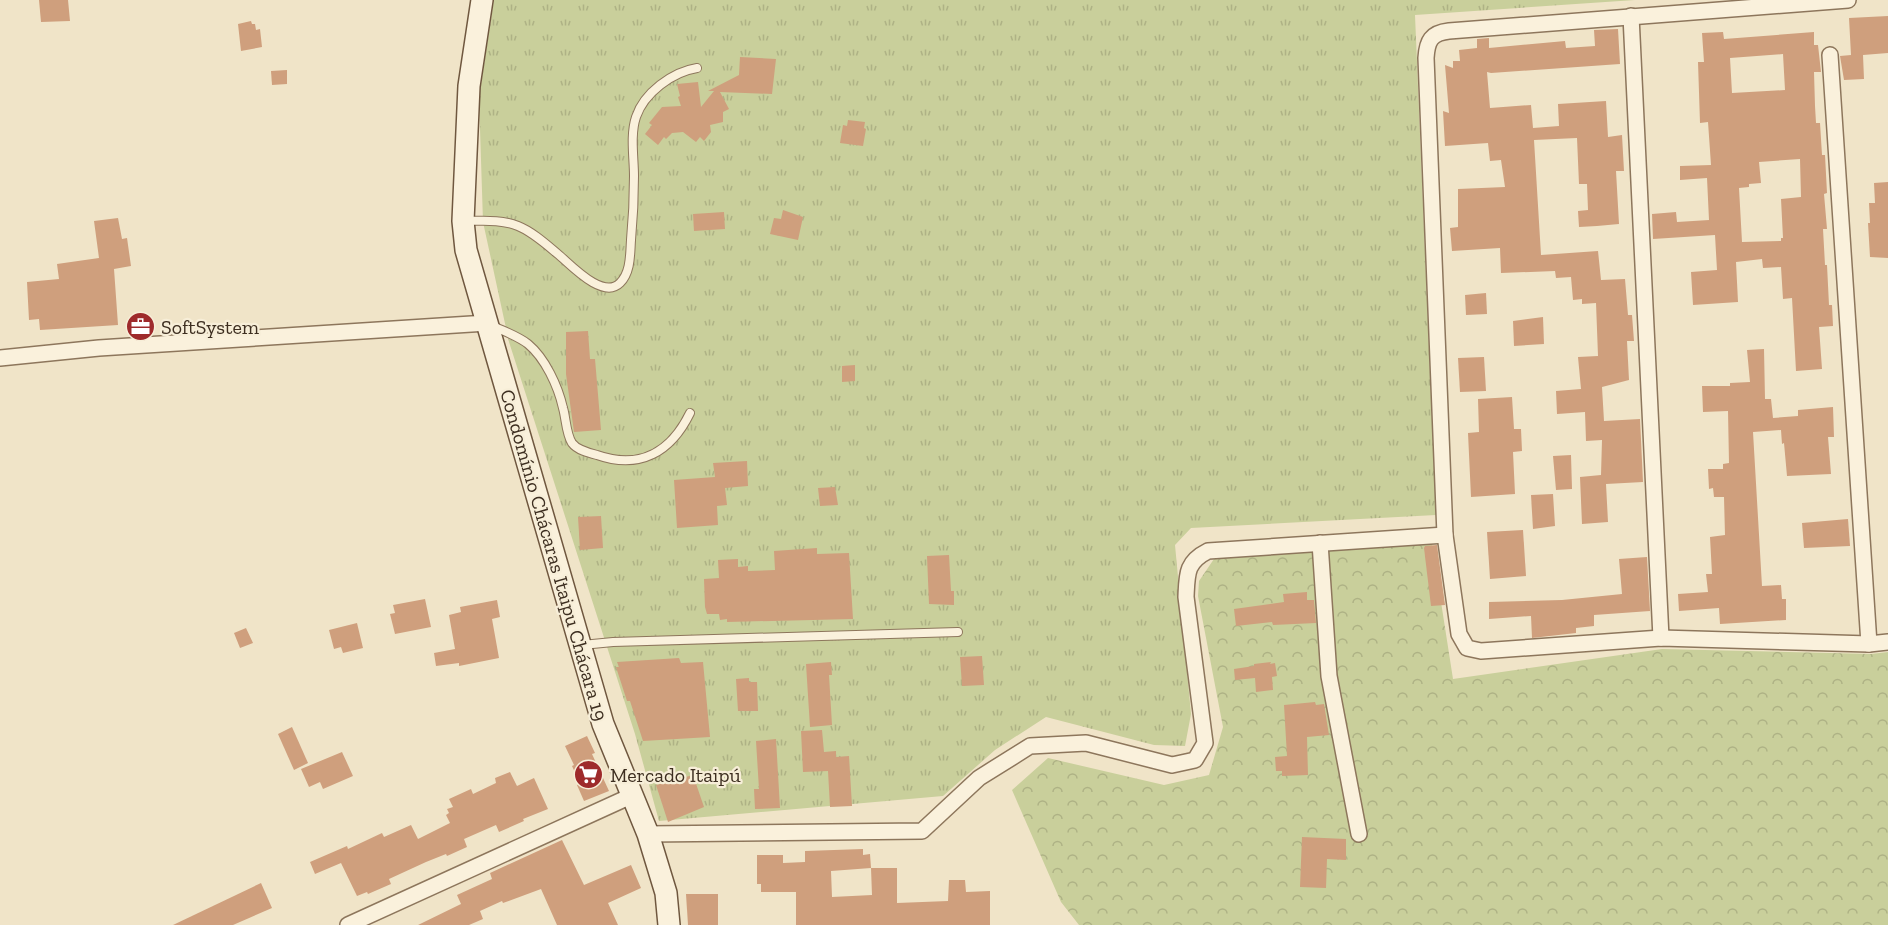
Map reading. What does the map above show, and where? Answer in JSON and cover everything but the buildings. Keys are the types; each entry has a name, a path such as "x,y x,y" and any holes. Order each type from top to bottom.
{"street":[{"name":"Condomínio Chácaras Itaipu Chácara 19","path":"482,0 469,86 463,221 466,250 603,724 648,834 666,893 669,925"},
{"path":"1848,0 1439,32 1431,37 1426,45 1445,535 1459,634 1467,648 1481,651 1661,638 1869,644 1888,642"},
{"path":"1631,16 1661,638"},
{"path":"1830,55 1869,644"},
{"path":"0,358 99,348 487,324"},
{"path":"648,834 922,831 979,778 1030,746 1086,743 1172,765 1195,760 1205,743 1186,597 1187,573 1195,557 1208,551 1445,535"},
{"path":"1320,543 1329,676 1359,834"},
{"path":"348,925 629,790"}],"lane":[{"path":"463,221 497,220 519,227 560,255 579,274 598,285 611,287 619,285 629,267 631,250 633,137 636,118 645,102 672,77 685,70 697,68"},
{"path":"487,324 527,344 537,353 548,370 562,405 572,443 582,450 600,457 627,461 650,457 667,445 681,430 690,413"},
{"path":"580,645 958,632"}],"green space":[{"path":"494,0 1635,0 1415,15 1436,515 1191,528 1175,545 1191,714 1185,746 1154,745 1046,717 995,750 943,796 659,821 635,734 509,342 483,222 479,98"},
{"path":"1432,544 1453,679 1662,649 1871,654 1888,652 1888,925 1079,925 1061,902 1012,790 1048,758 1164,785 1209,775 1223,727 1198,596 1199,581 1216,556"}],"place":[{"name":"SoftSystem","path":"140,327"},
{"name":"Mercado Itaipú","path":"589,775"}]}
